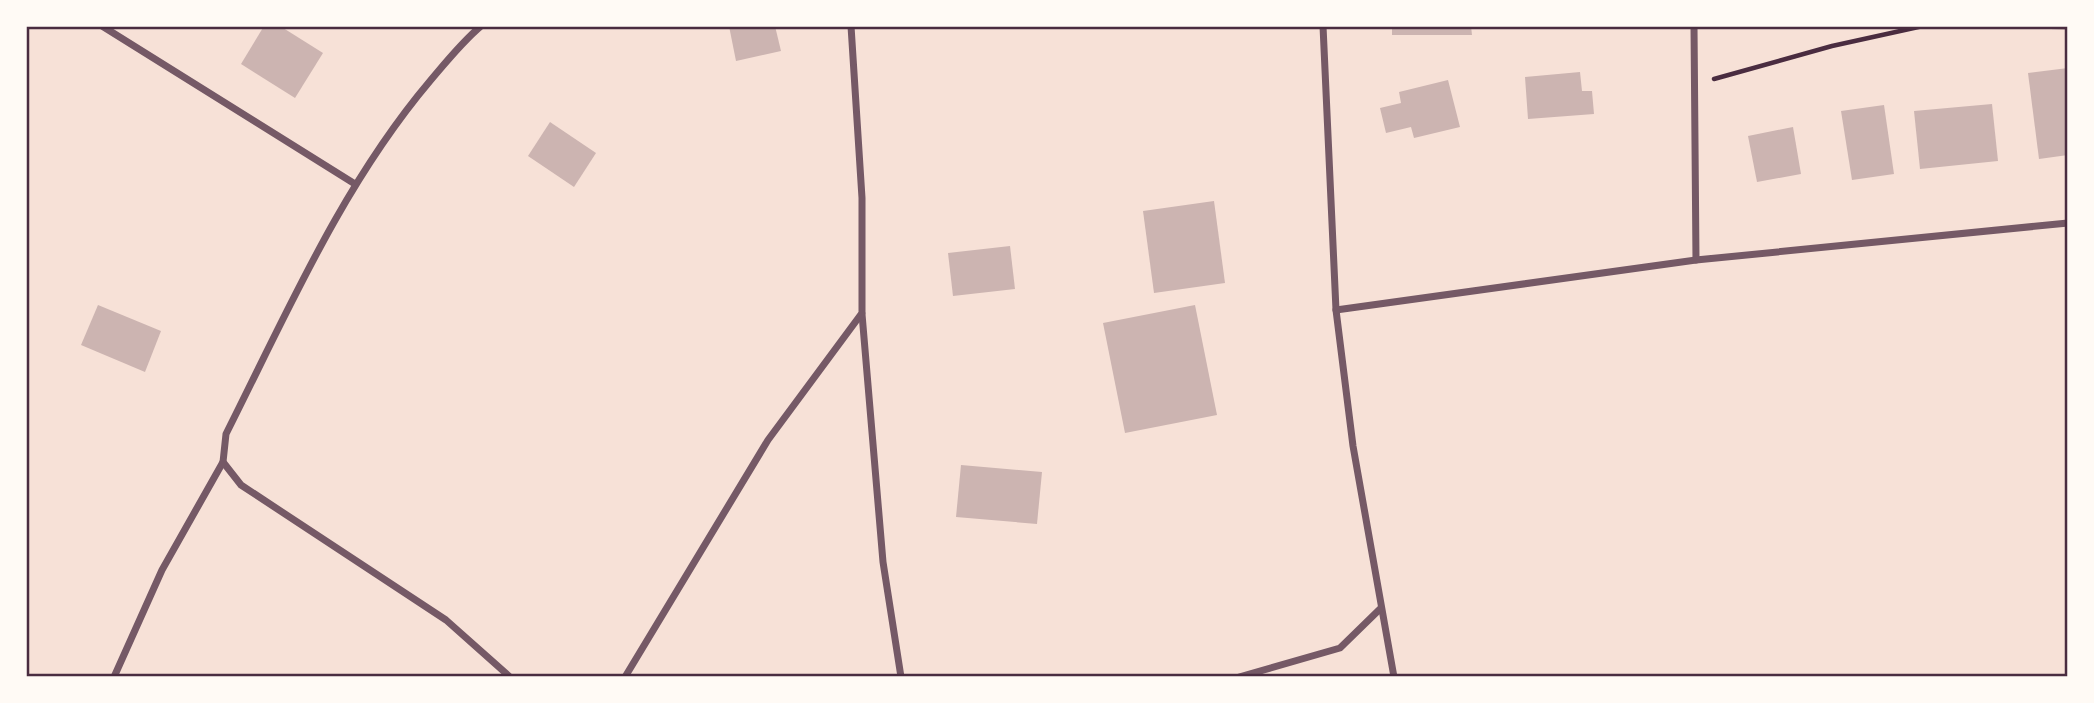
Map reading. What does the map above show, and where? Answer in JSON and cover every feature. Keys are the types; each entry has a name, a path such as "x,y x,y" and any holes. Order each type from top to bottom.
{"street":[{"path":"102,26 355,184"},
{"path":"114,677 162,570 223,462 226,434 355,184 404,112 465,40 481,26"},
{"path":"851,26 862,198 862,313 883,562 901,677"},
{"path":"1323,26 1336,310 1353,446 1394,677"},
{"path":"1694,26 1696,260"},
{"path":"1336,310 1696,260 2068,223"},
{"path":"625,677 768,440 862,313"},
{"path":"223,462 241,485 446,620 510,677"},
{"path":"1239,677 1340,648 1358,634 1381,608"}],"path":[{"path":"1694,85 1832,46 1923,26"},
{"path":"2004,26 2068,27"}],"building":[{"path":"264,26 280,26 323,53 295,98 241,64"},
{"path":"729,26 775,26 781,51 736,61"},
{"path":"1392,26 1471,26 1472,35 1392,35"},
{"path":"2068,68 2068,155 2039,159 2028,73"},
{"path":"1580,72 1582,91 1592,91 1594,114 1528,119 1525,77"},
{"path":"1448,80 1460,127 1414,138 1411,127 1386,133 1380,108 1401,103 1399,92"},
{"path":"1992,104 1998,161 1920,169 1914,111"},
{"path":"1884,105 1894,174 1852,180 1841,111"},
{"path":"550,122 596,153 574,187 528,156"},
{"path":"1793,127 1801,174 1757,182 1748,136"},
{"path":"1214,201 1225,283 1154,293 1143,211"},
{"path":"1010,246 1015,289 953,296 948,253"},
{"path":"98,305 161,331 145,372 81,345"},
{"path":"1195,305 1217,415 1125,433 1103,323"},
{"path":"961,465 1042,472 1037,524 956,517"}]}
